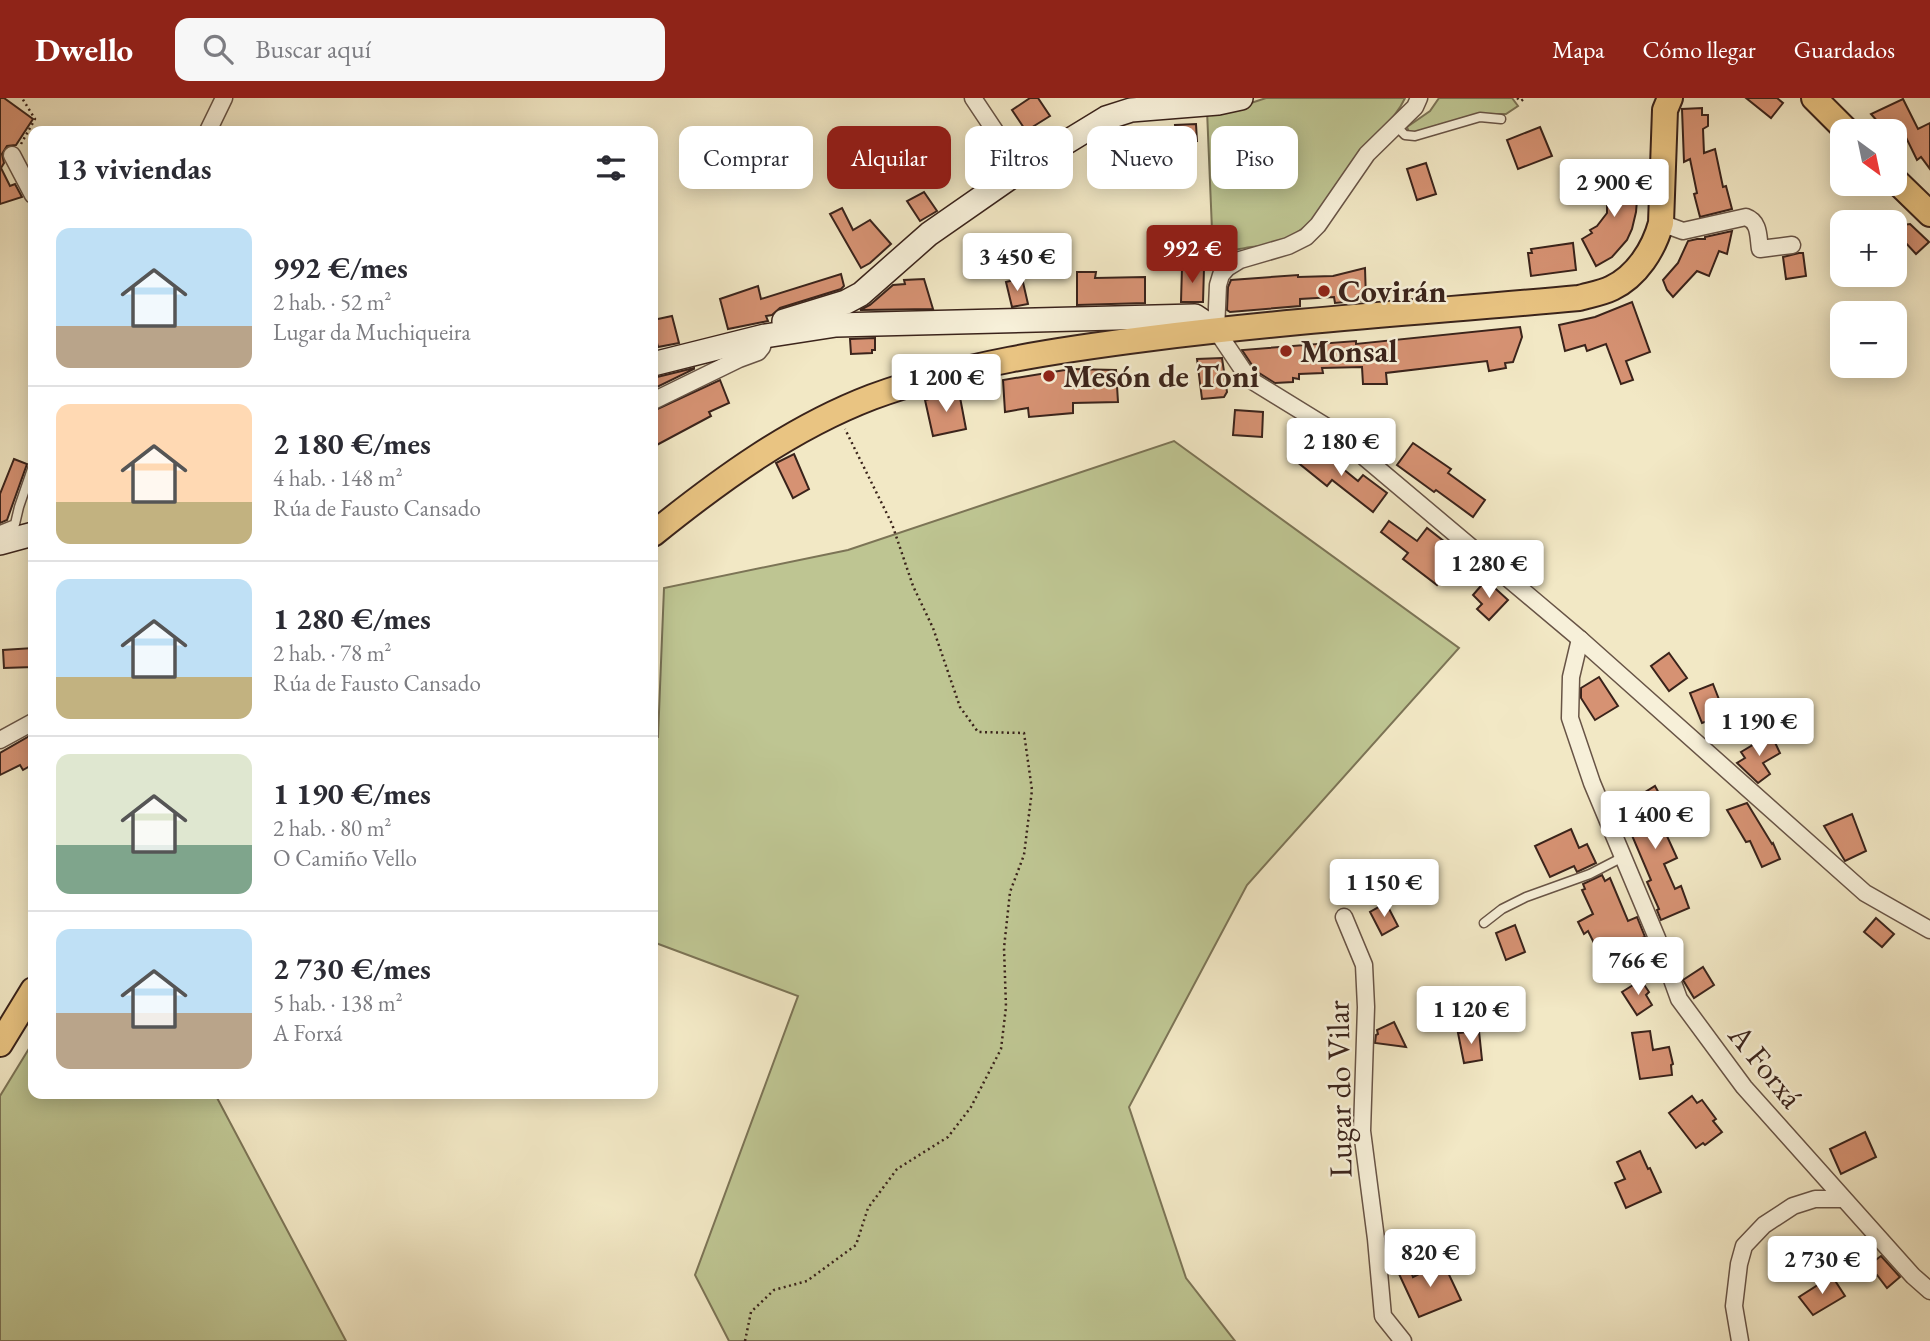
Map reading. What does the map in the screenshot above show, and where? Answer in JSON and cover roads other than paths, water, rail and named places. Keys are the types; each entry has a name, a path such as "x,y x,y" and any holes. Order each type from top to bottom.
{"main road":[{"path":"1814,98 1835,119"},
{"path":"658,530 747,464 788,438 838,412 905,386 994,362 1216,330 1579,298 1611,289 1633,273 1656,238 1661,223 1665,102"},
{"path":"1908,193 1930,214"},
{"path":"0,1044 28,998"}],"street":[{"path":"210,126 224,98"},
{"path":"973,98 992,126"},
{"path":"1073,138 1106,118 1131,110 1218,103 1241,98"},
{"path":"1216,330 1218,285 1227,268 1240,260 1288,246 1306,237 1318,225 1367,154 1415,107 1419,98"},
{"path":"12,155 28,185"},
{"path":"658,399 758,352 765,335 782,321 846,302 861,294 929,234 994,189"},
{"path":"1661,223 1683,231 1746,217 1751,218 1757,226 1760,249 1792,245"},
{"path":"658,363 765,335 836,325 1195,316 1216,330 1249,379 1332,430 1580,639 1865,893 1930,930"},
{"path":"0,543 28,535"},
{"name":"A Forxá","path":"1580,639 1571,677 1570,718 1592,783 1657,938 1679,999 1744,1087 1913,1276 1930,1291"},
{"path":"0,740 28,725"},
{"name":"Lugar do Vilar","path":"1344,917 1364,965 1366,1007 1362,1132 1383,1315 1403,1341"},
{"path":"1740,1341 1734,1306 1744,1246 1764,1225 1793,1206 1815,1199 1843,1199"}],"lane":[{"path":"1396,125 1405,135 1415,136 1480,117 1501,119"},
{"path":"0,530 15,524 28,481"},
{"path":"1484,923 1502,909 1526,897 1590,874 1623,857"}],"place":[{"name":"Covirán","path":"1324,291"},
{"name":"Monsal","path":"1286,351"},
{"name":"Mesón de Toni","path":"1049,376"}]}
